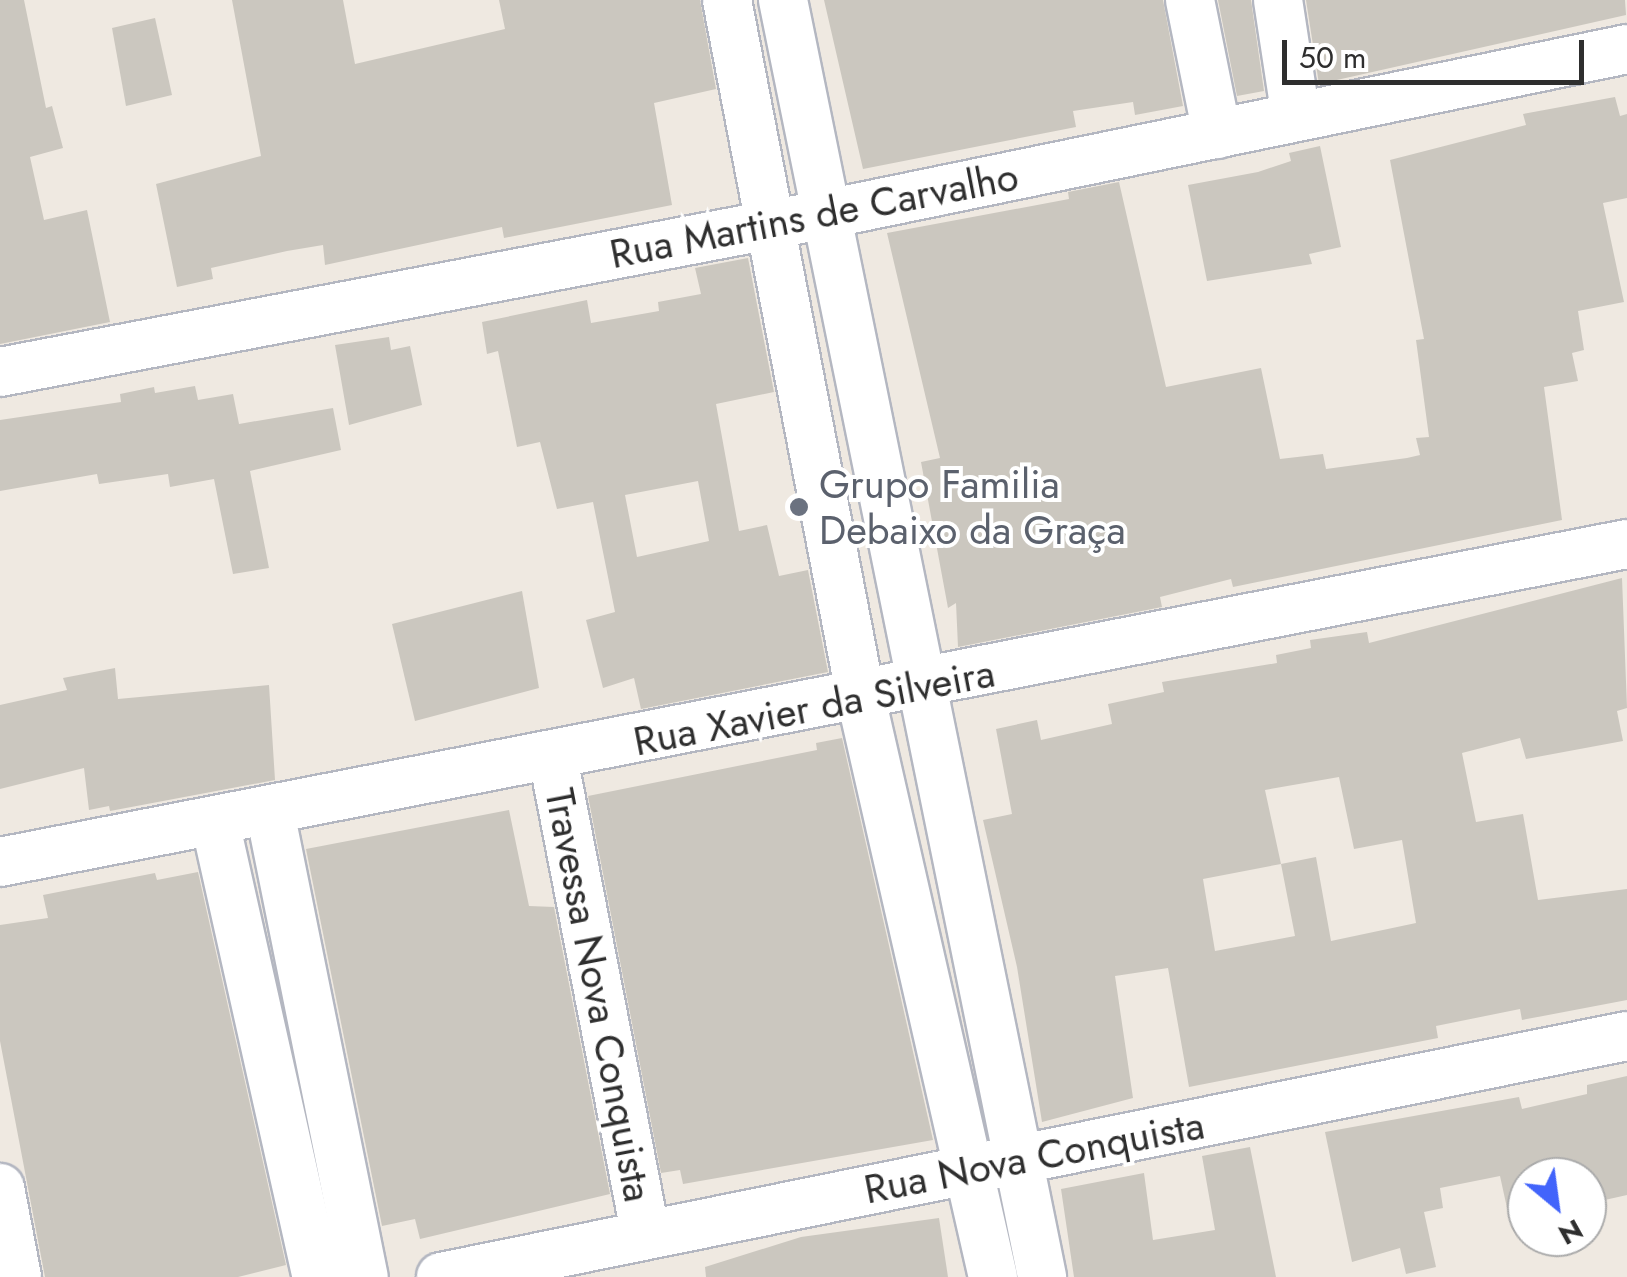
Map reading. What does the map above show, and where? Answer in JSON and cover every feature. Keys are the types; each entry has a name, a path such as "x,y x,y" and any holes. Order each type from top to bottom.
{"street":[{"path":"727,0 861,698 994,1166 1042,1277"},
{"path":"783,0 920,686 994,1166 993,1277"},
{"path":"1190,0 1217,134"},
{"path":"1278,0 1296,118"},
{"name":"Rua Martins de Carvalho","path":"0,372 772,225 1627,48"},
{"name":"Rua Xavier da Silveira","path":"0,862 861,698 1627,544"},
{"name":"Travessa Nova Conquista","path":"553,758 646,1233"},
{"path":"270,812 364,1277"},
{"path":"216,822 316,1277"},
{"name":"Rua Nova Conquista","path":"441,1277 1627,1036"},
{"path":"269,1061 318,1053"},
{"path":"0,1188 17,1277"}],"building":[{"path":"0,0 24,0 46,108 52,106 63,148 30,157 44,220 87,210 110,322 0,344"},
{"path":"232,0 343,0 355,64 505,29 499,0 700,0 716,89 654,103 672,205 504,238 502,227 325,265 323,245 211,268 213,279 177,287 156,184 261,156"},
{"path":"824,0 1163,0 1183,106 1135,115 1133,102 1073,111 1076,127 863,169"},
{"path":"1218,0 1251,0 1264,91 1237,96"},
{"path":"1306,0 1625,0 1626,15 1319,84"},
{"path":"155,18 172,95 126,106 112,28"},
{"path":"1615,97 1620,116 1627,114 1627,198 1603,203 1624,302 1578,311 1584,350 1572,353 1578,381 1544,387 1562,520 1233,587 1231,579 1160,597 1162,607 958,647 956,603 948,608 921,462 940,458 887,233 1069,199 1068,192 1119,182 1166,387 1261,368 1280,459 1323,454 1326,469 1407,458 1420,455 1416,438 1429,437 1416,340 1424,339 1390,160 1526,125 1523,114"},
{"path":"1320,146 1341,247 1309,254 1312,264 1207,281 1188,185 1258,172 1291,161 1289,153"},
{"path":"748,258 774,392 716,404 739,531 767,525 779,576 808,570 828,672 641,709 634,678 603,688 586,620 615,612 593,502 557,509 540,442 517,447 498,351 487,354 482,322 587,300 591,323 659,311 658,302 701,294 695,268","holes":["698,481 709,541 637,557 625,495"]},
{"path":"389,337 391,350 410,346 422,405 349,425 335,345"},
{"path":"195,386 198,400 233,394 239,424 333,408 341,450 250,471 269,568 233,574 214,479 170,487 168,474 99,484 97,474 0,491 0,420 121,402 120,394 154,387 155,393"},
{"path":"1622,578 1627,708 1617,711 1623,741 1526,759 1520,738 1462,753 1476,822 1523,814 1538,900 1627,889 1627,1000 1522,1020 1520,1009 1436,1026 1438,1038 1189,1087 1168,968 1115,976 1133,1098 1042,1122 1017,967 983,820 1012,814 996,729 1037,720 1041,740 1112,724 1108,704 1164,692 1162,682 1277,663 1276,655 1311,648 1310,640 1367,632 1369,643","holes":["1339,777 1354,849 1402,840 1416,923 1331,941 1316,857 1281,864 1265,790","1281,864 1295,936 1215,951 1203,879"]},
{"path":"522,591 539,688 415,721 392,624"},
{"path":"115,668 118,699 269,685 275,780 110,811 109,806 89,810 84,768 0,789 0,705 67,690 63,678"},
{"path":"842,738 933,1140 683,1184 680,1170 661,1173 588,796 817,750 816,743"},
{"path":"509,810 529,906 554,907 610,1194 420,1239 415,1219 382,1226 306,849"},
{"path":"198,872 286,1265 238,1277 45,1277 0,1041 0,925 48,918 43,895 155,873 157,880"},
{"path":"1627,1076 1627,1195 1607,1200 1607,1157 1507,1157 1507,1208 1500,1176 1440,1188 1443,1208 1424,1212 1436,1267 1406,1274 1400,1248 1352,1262 1325,1132 1519,1097 1522,1109 1587,1094 1587,1085"},
{"path":"1250,1147 1276,1277 1074,1277 1061,1189 1144,1173 1153,1240 1215,1230 1202,1156"},
{"path":"939,1218 948,1277 706,1277 705,1267 801,1237"}],"place":[{"name":"Grupo Familia Debaixo da Graça","path":"799,507"}]}
